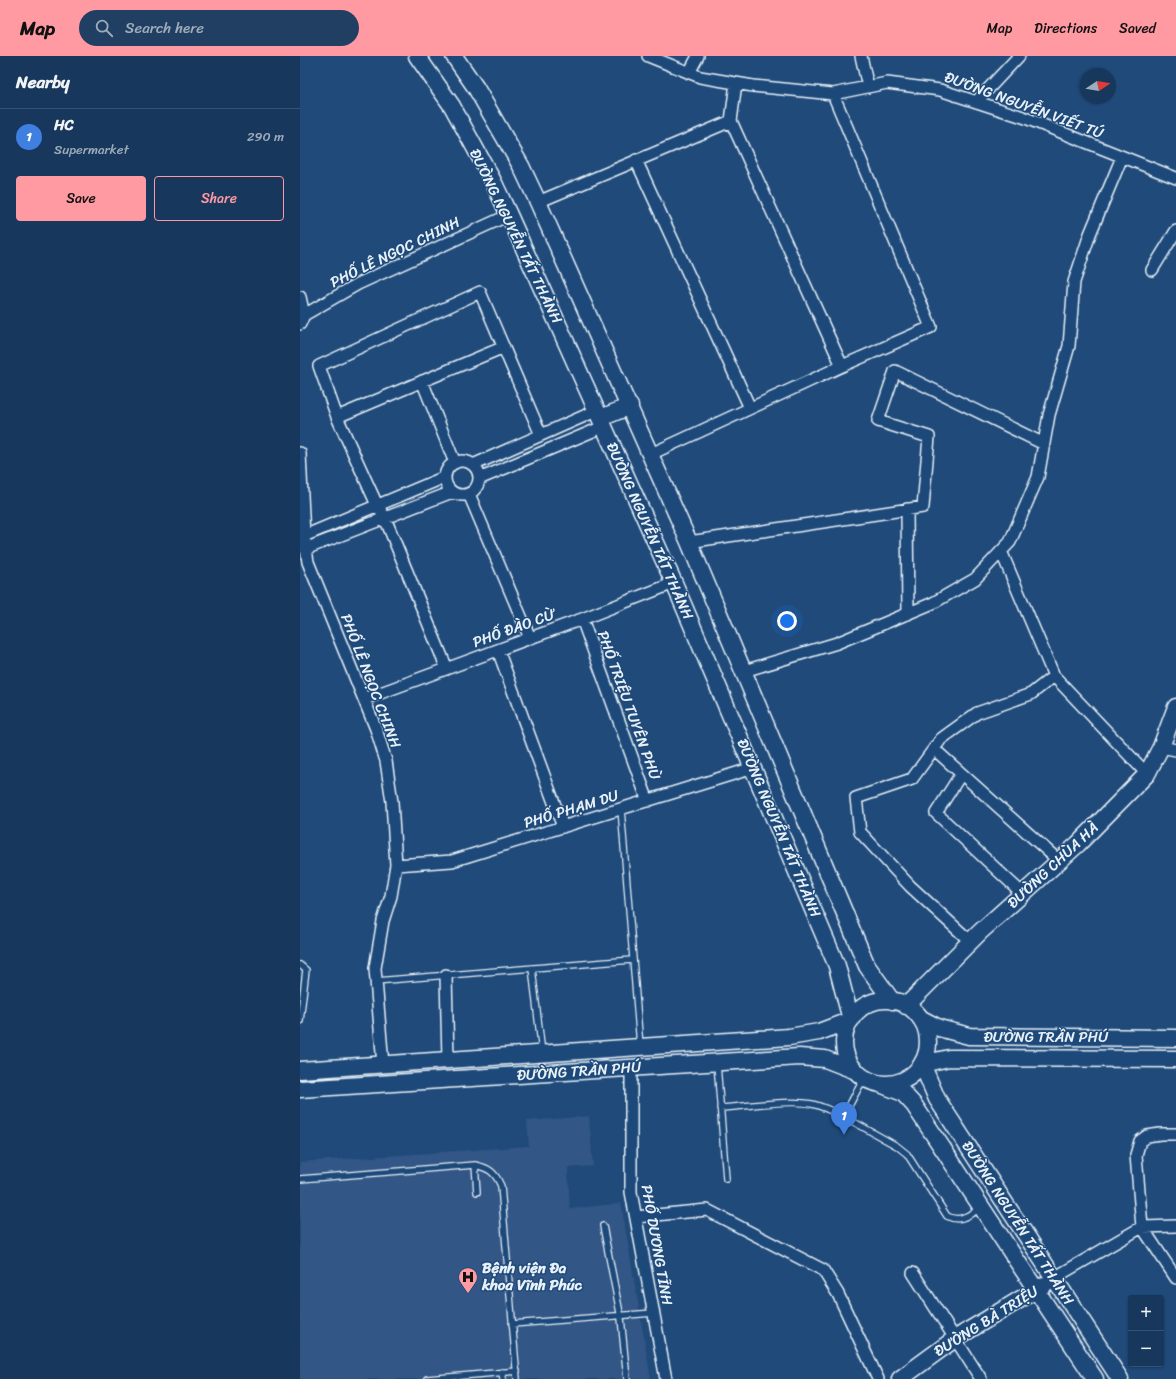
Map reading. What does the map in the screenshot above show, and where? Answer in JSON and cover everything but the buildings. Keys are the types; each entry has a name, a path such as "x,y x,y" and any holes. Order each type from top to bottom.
{"main road":[{"name":"ĐƯỜNG NGUYỄN TẤT THÀNH","path":"418,56 452,106 493,181 601,418 674,583 837,966 851,1020"},
{"name":"ĐƯỜNG NGUYỄN TẤT THÀNH","path":"454,56 476,88 521,166 538,202 651,454 744,671 867,966 899,1003"},
{"path":"601,418 630,406"},
{"name":"ĐƯỜNG CHÙA HÀ","path":"899,1003 971,942 1059,861 1147,774 1169,749 1176,707"},
{"path":"880,1001 899,1003 920,1018 926,1029 928,1041 927,1053 922,1064 914,1074 904,1080 892,1084 880,1084 860,1075 848,1060 845,1046 846,1033 851,1020 868,1004 880,1001"},
{"name":"ĐƯỜNG TRẦN PHÚ","path":"920,1018 939,1028 969,1036 1176,1038"},
{"name":"ĐƯỜNG TRẦN PHÚ","path":"300,1070 796,1036 819,1032 851,1020"},
{"name":"ĐƯỜNG TRẦN PHÚ","path":"300,1089 808,1057 831,1061 860,1075"},
{"name":"ĐƯỜNG TRẦN PHÚ","path":"922,1064 949,1058 1176,1059"},
{"name":"ĐƯỜNG NGUYỄN TẤT THÀNH","path":"922,1064 937,1099 1120,1379"},
{"name":"ĐƯỜNG NGUYỄN TẤT THÀNH","path":"880,1084 903,1093 912,1102 1095,1379"},
{"name":"ĐƯỜNG BÀ TRIỆU","path":"900,1379 956,1338 1054,1278"}],"street":[{"name":"ĐƯỜNG NGUYỄN VIẾT TÚ","path":"648,56 700,77 736,83 833,94 887,83 940,90 1024,117 1176,178"},
{"path":"689,73 698,56"},
{"path":"861,56 868,87"},
{"path":"976,102 1012,58"},
{"path":"736,83 732,120 842,366"},
{"path":"651,454 842,366 931,327 833,94"},
{"path":"538,202 732,120"},
{"path":"744,671 837,643 934,602 975,579 1010,542 1038,476 1049,415 1069,346 1074,282 1090,234 1122,157"},
{"path":"636,160 750,408"},
{"name":"PHỐ LÊ NGỌC CHINH","path":"301,318 358,284 509,215"},
{"path":"1152,270 1176,231"},
{"path":"447,669 385,518 377,505 337,416 319,366 480,292 541,435"},
{"path":"300,297 301,318"},
{"path":"337,416 504,347"},
{"path":"688,542 923,507 929,437 878,421 895,370 1044,444"},
{"path":"422,381 455,463"},
{"path":"473,465 541,435 601,418"},
{"path":"479,479 601,418"},
{"name":"PHỐ LÊ NGỌC CHINH","path":"300,452 301,513 308,562 364,699 386,761 392,802 396,865 391,896 378,943 375,968 383,1065"},
{"path":"465,461 473,465 479,479 475,489 469,494 462,495 452,492 446,484 445,477 447,470 455,463 465,461"},
{"path":"304,536 445,477"},
{"path":"305,549 452,492"},
{"path":"469,494 530,638"},
{"path":"907,509 908,614"},
{"path":"1001,552 1054,676 1147,774"},
{"name":"PHỐ ĐÀO CỪ","path":"364,699 582,619 674,583"},
{"name":"PHỐ TRIỆU TUYÊN PHÙ","path":"582,619 648,801"},
{"path":"498,650 563,827"},
{"path":"971,942 910,886 860,832 856,798 912,779 941,739 977,713 1031,694 1054,676"},
{"path":"934,749 1059,861"},
{"name":"PHỐ PHẠM DU","path":"396,865 452,862 753,768"},
{"path":"961,774 936,813 1023,894"},
{"path":"446,974 448,1060"},
{"name":"PHỐ DƯƠNG TĨNH","path":"631,1068 631,1192 666,1379"},
{"path":"1176,1134 1147,1136 1140,1141 1136,1155 1142,1227 1176,1278"},
{"path":"636,1217 707,1210 823,1270 838,1294 878,1379"},
{"path":"1054,1278 1142,1227 1176,1226"},
{"path":"913,1273 981,1379"}],"lane":[{"path":"621,809 640,1047"},
{"path":"376,981 446,974 632,960"},
{"path":"300,965 306,970 300,1021"},
{"path":"532,968 542,1054"},
{"path":"716,1062 726,1179"},
{"path":"843,1117 860,1075"},
{"path":"720,1108 798,1102 825,1108 897,1146 907,1154 947,1216 955,1220 963,1218 982,1207"},
{"path":"300,1179 475,1165 487,1167 496,1175 501,1186 517,1379"},
{"path":"475,1165 477,1192"},
{"path":"603,1226 621,1315 627,1379"},
{"path":"512,1324 653,1313"},
{"path":"427,1379 517,1371"},
{"path":"502,1372 503,1379"}],"shaded area":[{"name":"Bệnh viện Đa khoa Vĩnh Phúc","path":"589,1116 593,1166 568,1168 570,1209 621,1203 651,1379 300,1379 300,1162 529,1146 527,1121"}],"place":[{"name":"HC","path":"844,1135"},
{"name":"Bệnh viện Đa khoa Vĩnh Phúc","path":"468,1294"}]}
